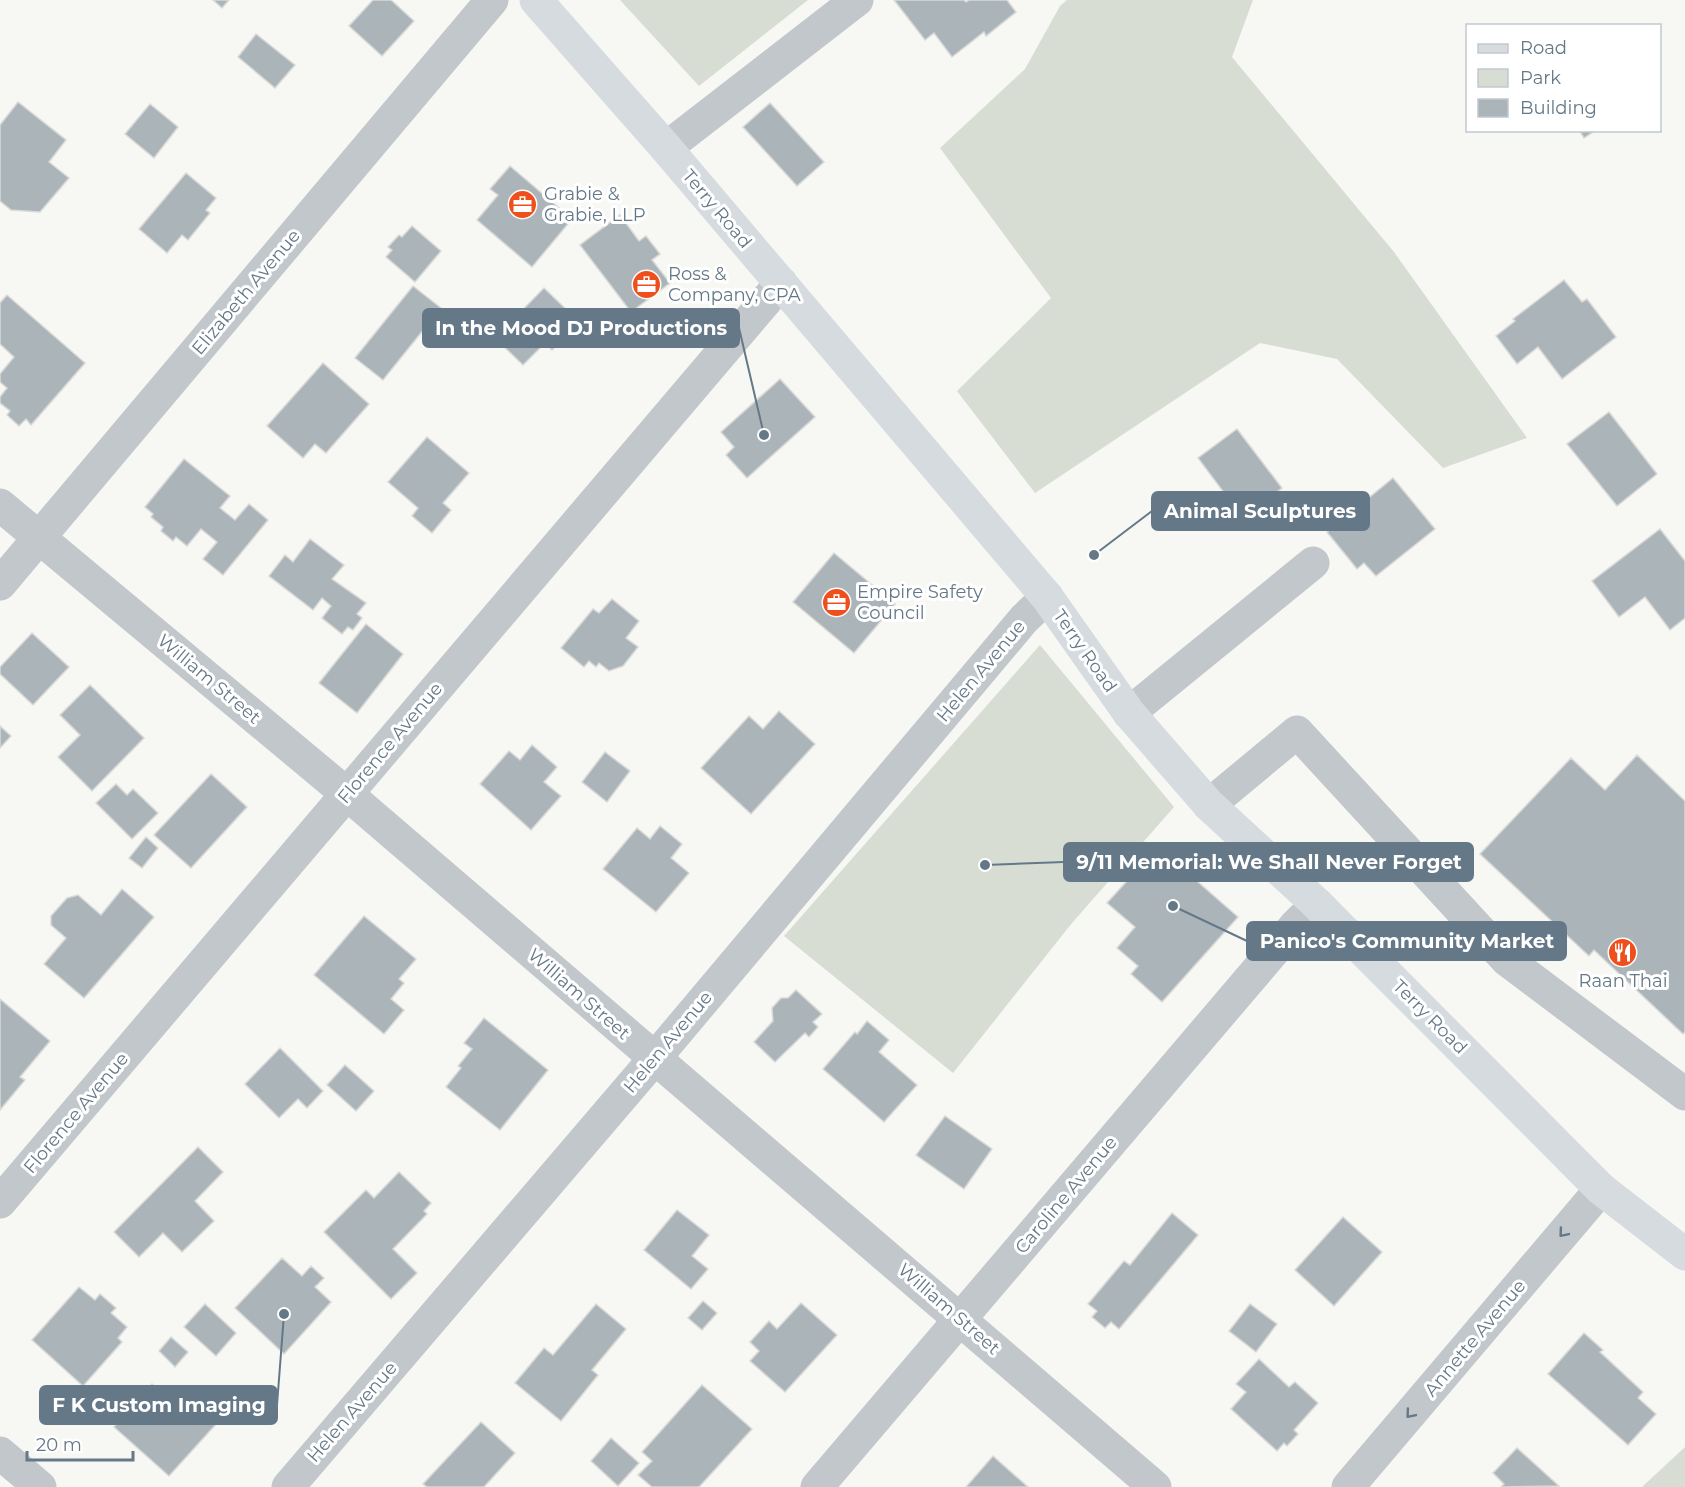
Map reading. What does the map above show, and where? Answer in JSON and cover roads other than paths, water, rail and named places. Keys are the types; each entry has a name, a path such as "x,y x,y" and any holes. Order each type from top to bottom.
{"main road":[{"name":"Terry Road","path":"536,0 666,148 1047,597 1129,713 1209,805 1317,904 1601,1189 1685,1254"}],"street":[{"name":"Elizabeth Avenue","path":"0,584 492,0"},
{"path":"666,148 857,0"},
{"name":"Florence Avenue","path":"0,1202 781,283"},
{"name":"William Street","path":"0,504 347,794 1155,1487"},
{"path":"1129,713 1313,563"},
{"name":"Helen Avenue","path":"288,1487 655,1058 1024,619 1047,597"},
{"path":"1209,805 1297,732 1507,960 1685,1094"},
{"name":"Caroline Avenue","path":"817,1487 1295,926 1317,904"},
{"name":"Annette Avenue","path":"1348,1487 1601,1189"},
{"path":"0,1453 40,1487"}],"place":[{"name":"Grabie & Grabie, LLP","path":"523,204"},
{"name":"Ross & Company, CPA","path":"647,284"},
{"name":"In the Mood DJ Productions","path":"764,435"},
{"name":"Animal Sculptures","path":"1094,555"},
{"name":"Empire Safety Council","path":"836,602"},
{"name":"9/11 Memorial: We Shall Never Forget","path":"985,865"},
{"name":"Panico's Community Market","path":"1173,906"},
{"name":"Raan Thai","path":"1623,952"},
{"name":"F K Custom Imaging","path":"284,1314"}]}
